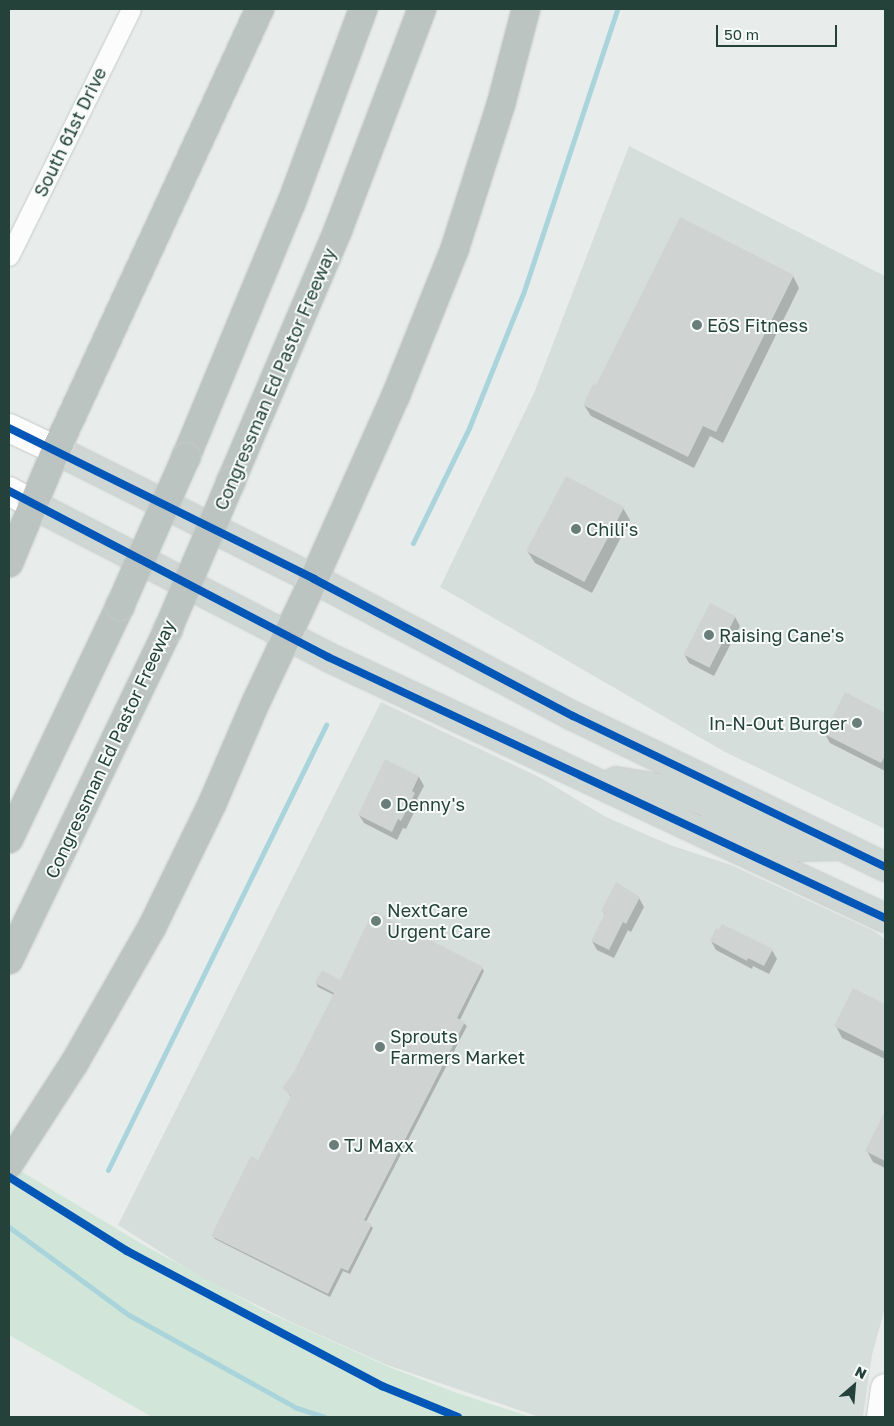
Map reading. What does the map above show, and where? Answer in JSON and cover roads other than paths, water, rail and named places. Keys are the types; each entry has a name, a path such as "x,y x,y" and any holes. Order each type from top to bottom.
{"highway":[{"path":"9,563 20,497 56,450 260,9"},
{"path":"9,839 120,606 186,457 291,204 363,9"},
{"name":"Congressman Ed Pastor Freeway","path":"9,960 168,629 338,230 422,9"},
{"path":"9,1164 75,1062 152,927 208,812 396,396 455,248 501,104 526,9"}],"main road":[{"path":"9,428 314,579 573,716 885,867"},
{"path":"20,497 287,636 885,918"},
{"path":"587,778 675,791 712,804 728,806 737,804 745,799"},
{"path":"701,830 732,824 800,847 843,846"},
{"path":"881,1417 885,1388"}],"street":[{"name":"South 61st Drive","path":"9,256 131,9"}],"waterway":[{"path":"413,543 469,428 523,294 617,9"},
{"path":"108,1170 326,725"},
{"path":"9,1227 129,1315 297,1408 325,1417"}],"place":[{"name":"EōS Fitness","path":"697,325"},
{"name":"Chili's","path":"576,529"},
{"name":"Raising Cane's","path":"709,635"},
{"name":"In-N-Out Burger","path":"857,723"},
{"name":"Denny's","path":"386,804"},
{"name":"NextCare Urgent Care","path":"376,921"},
{"name":"Sprouts Farmers Market","path":"380,1047"},
{"name":"TJ Maxx","path":"334,1145"}]}
